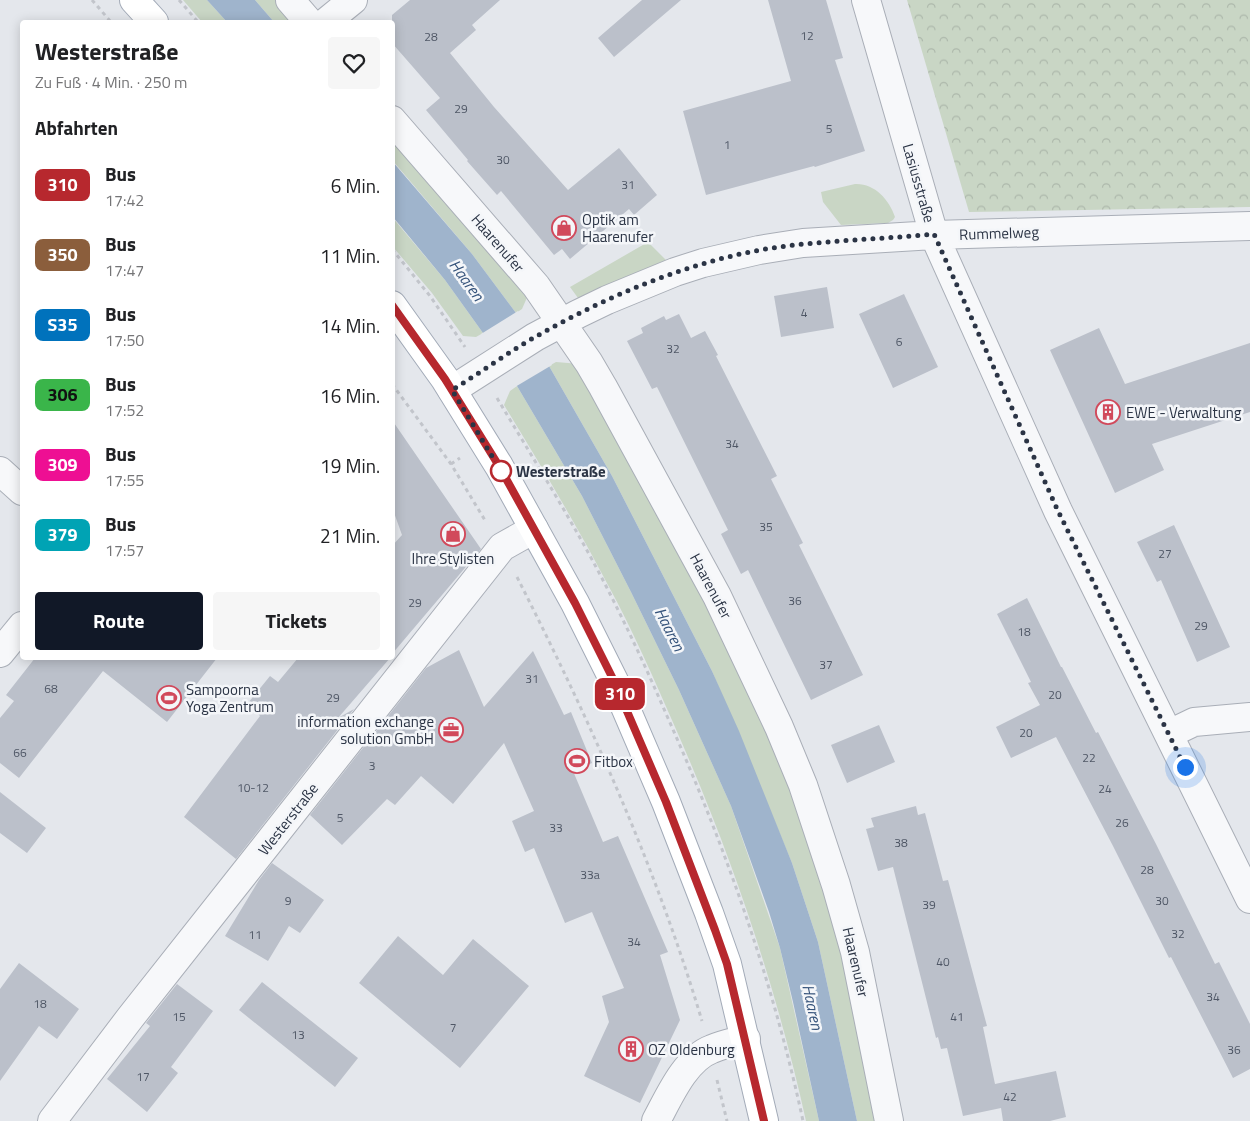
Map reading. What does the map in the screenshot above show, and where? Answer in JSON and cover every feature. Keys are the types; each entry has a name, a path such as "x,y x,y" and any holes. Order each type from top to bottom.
{"main road":[{"path":"134,0 152,20"},
{"path":"395,309 452,390 499,466 580,612 614,681 651,765 727,964 764,1121"}],"street":[{"path":"290,0 307,20"},
{"path":"328,20 353,0"},
{"name":"Lasiusstraße","path":"866,0 934,234 1054,503 1250,899"},
{"name":"Haarenufer","path":"395,123 536,286 563,323 603,387 717,596 790,753 820,835 855,952 890,1121"},
{"name":"Rummelweg","path":"452,390 535,337 578,314 639,286 703,263 759,250 803,243 934,234 1250,226"},
{"path":"0,472 20,489"},
{"name":"Westerstraße","path":"52,1121 130,1018 502,547 534,530"},
{"path":"0,653 20,628"},
{"path":"1169,734 1194,722 1250,716"},
{"path":"656,1121 674,1087 691,1063 710,1049 746,1039"}],"path":[{"path":"92,0 109,20"},
{"path":"179,0 196,20"},
{"path":"395,253 430,296 463,343"},
{"path":"395,388 451,464 502,547 561,663 643,849 690,980 710,1049 727,1121"},
{"path":"494,392 513,425"}],"green space":[{"path":"183,0 207,0 225,20 200,20"},
{"path":"255,0 279,0 296,20 272,20"},
{"path":"907,0 1250,0 1250,207 969,212"},
{"path":"395,137 529,293 522,309 516,313 472,254 395,163"},
{"path":"855,184 868,186 880,193 892,210 895,217 893,220 888,223 841,225 823,202 821,192"},
{"path":"395,221 445,280 483,333 476,337 463,336 432,293 395,249"},
{"path":"648,242 666,260 578,298 570,287"},
{"path":"556,362 580,364 687,561 788,778 842,938 881,1121 857,1121 818,942 792,863 712,671 612,476 549,366"},
{"path":"517,386 582,496 631,592 679,690 731,806 780,948 819,1121 806,1121 781,1020 750,921 715,823 667,709 635,637 596,562 558,494 504,405 510,391"}],"water":[{"path":"207,0 255,0 272,20 225,20"},
{"name":"Haaren","path":"395,164 472,254 516,313 549,366 612,476 712,671 739,731 792,863 818,942 857,1121 819,1121 780,948 731,806 679,690 582,496 517,386 483,333 445,280 395,219"}],"pier":[{"path":"518,311 552,365 515,387 481,334"}],"building":[{"path":"410,0 500,0 472,25 476,30 450,53 494,107 568,190 619,148 657,195 634,215 629,209 570,259 562,249 554,255 501,191 497,195 426,110 440,98 395,46 395,20 392,20 392,15"},
{"path":"642,0 681,0 614,57 598,38"},
{"path":"768,0 826,0 843,58 835,60 865,151 815,167 706,195 683,111 791,81"},
{"path":"827,287 834,328 781,337 774,296"},
{"path":"904,294 938,367 893,388 859,314"},
{"path":"679,314 691,338 705,331 718,355 716,356 777,476 771,479 803,543 799,545 863,675 811,700 748,570 741,574 721,534 728,530 657,387 652,389 627,341 643,333 641,328 664,316 666,320"},
{"path":"1099,328 1125,384 1250,343 1250,412 1152,444 1164,470 1115,493 1050,350"},
{"path":"395,424 481,549 395,650 395,543 402,535 395,515"},
{"path":"1174,525 1230,647 1197,662 1161,580 1157,582 1137,542"},
{"path":"1027,598 1061,667 1096,733 1098,732 1156,844 1215,964 1219,962 1250,1024 1250,1069 1233,1078 1171,957 1169,958 1056,737 1011,758 996,727 1040,705 1028,683 1031,682 997,614"},
{"path":"459,650 484,707 533,651 564,715 571,712 592,763 573,771 603,842 618,836 668,952 660,955 680,1020 640,1103 584,1076 609,1022 602,996 624,988 592,912 565,923 534,848 525,852 512,821 534,811 504,743 453,804 421,776 395,805 387,799 342,845 310,815 426,668"},
{"path":"33,660 215,660 167,722 103,671 19,778 0,763 0,718 14,701 6,695"},
{"path":"296,660 388,660 338,718 354,709 236,859 184,817 260,716 248,703 270,676 278,682"},
{"path":"879,725 895,762 847,783 831,745"},
{"path":"0,792 46,828 27,853 0,833"},
{"path":"916,806 918,815 925,813 943,881 948,880 987,1026 983,1027 995,1084 1056,1071 1066,1117 1050,1121 1003,1121 1001,1108 963,1116 947,1048 941,1049 938,1037 936,1038 893,867 878,871 866,829 874,827 871,818"},
{"path":"272,863 324,900 300,933 289,926 268,961 225,936 259,880"},
{"path":"398,936 443,975 473,939 529,986 460,1068 359,983"},
{"path":"19,963 79,1009 57,1039 39,1026 0,1081 0,989"},
{"path":"262,982 358,1058 335,1087 239,1010"},
{"path":"177,984 213,1011 171,1067 178,1073 147,1112 107,1079 150,1026 146,1023"}],"bus line":[{"name":"310","path":"395,309 445,379 499,466 575,603 614,681 648,756 727,964 764,1121"}],"place":[{"name":"Optik am Haarenufer","path":"564,228"},
{"name":"EWE - Verwaltung","path":"1108,412"},
{"name":"Westerstraße","path":"501,471"},
{"name":"Ihre Stylisten","path":"453,534"},
{"name":"Sampoorna Yoga Zentrum","path":"169,698"},
{"name":"information exchange solution GmbH","path":"451,730"},
{"name":"Fitbox","path":"577,761"},
{"name":"OZ Oldenburg","path":"631,1049"}],"route":[{"path":"501,471 452,390 535,337 578,314 639,286 703,263 759,250 803,243 934,234 1058,511 1185,767"}]}
